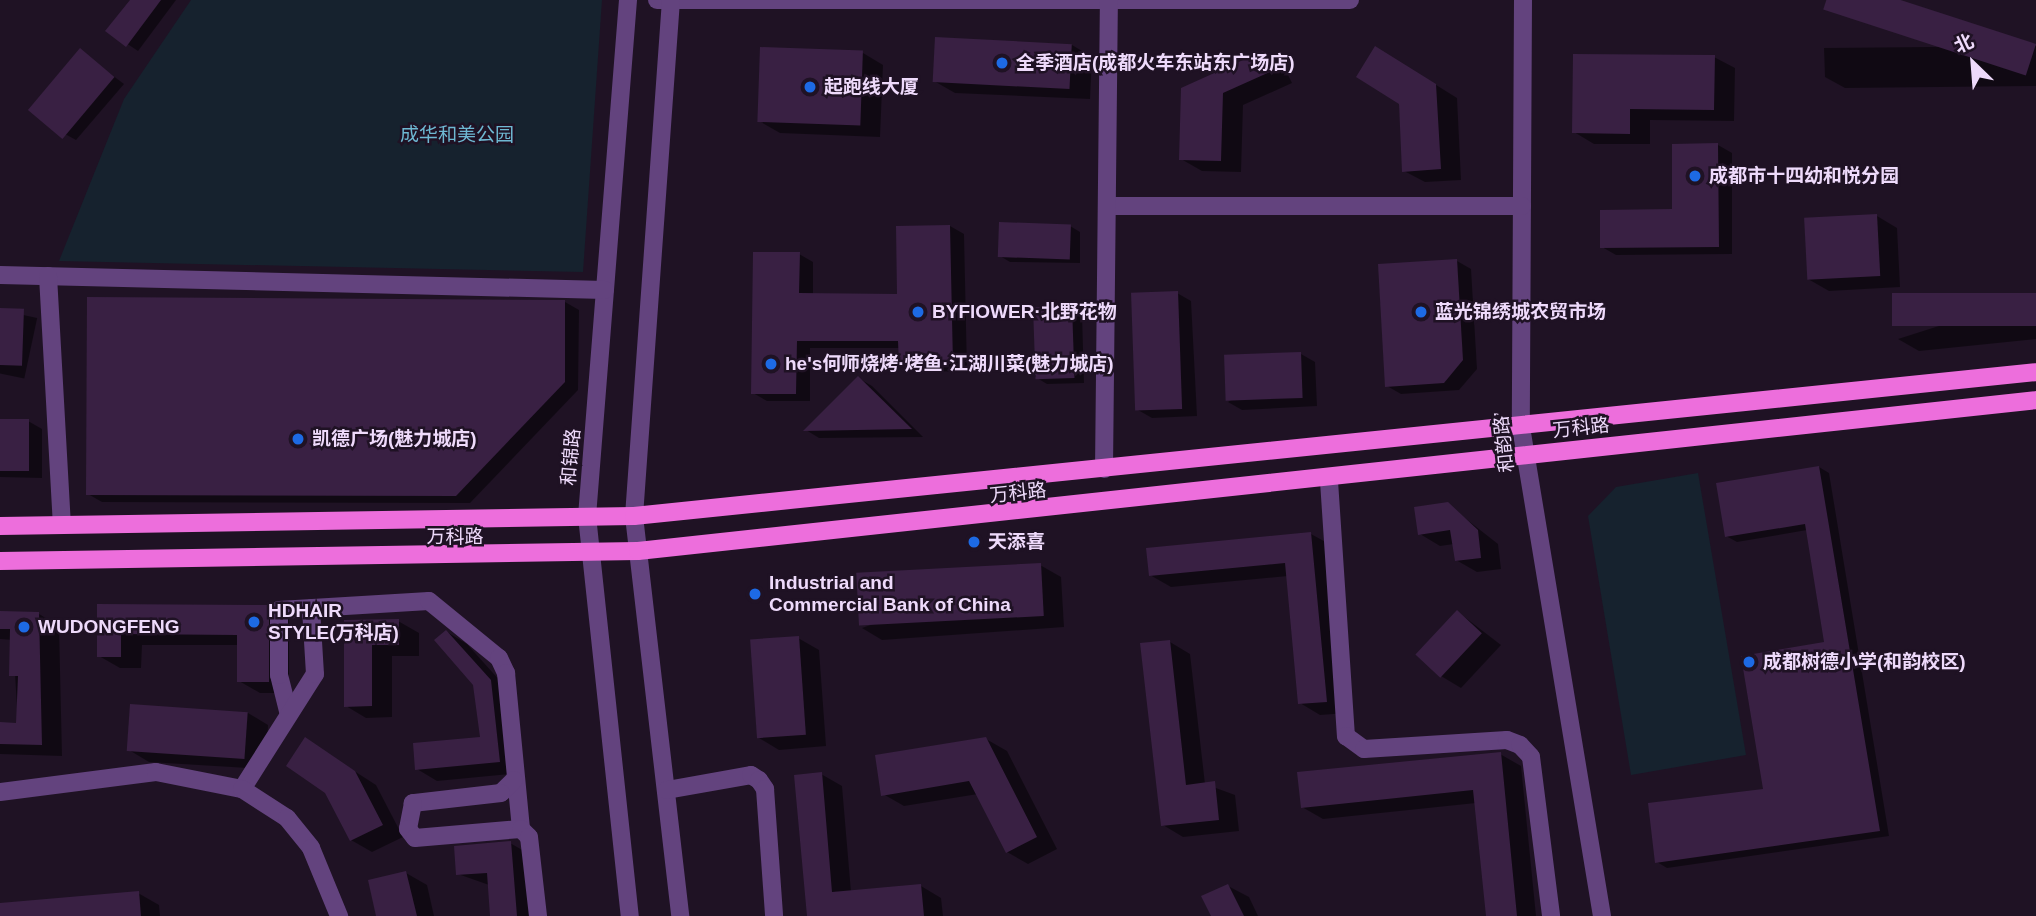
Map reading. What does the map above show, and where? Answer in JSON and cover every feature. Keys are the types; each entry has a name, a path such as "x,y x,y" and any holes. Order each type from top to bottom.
{"main road":[{"name":"万科路","path":"0,526 634,516 1104,470 2036,372"},
{"name":"万科路","path":"0,561 638,551 1329,481 1525,455 2036,400"}],"street":[{"name":"和锦路","path":"628,0 587,516 629,916"},
{"path":"657,0 1350,0"},
{"path":"671,0 634,516 680,916"},
{"path":"1110,2 1176,0"},
{"name":"和韵路’","path":"1523,0 1521,427 1602,916"},
{"path":"1104,470 1110,206 1110,2"},
{"path":"1110,206 1522,206"},
{"path":"0,275 605,290"},
{"path":"48,276 62,525"},
{"path":"1329,481 1346,736 1364,749 1507,740 1520,745 1531,757 1551,916"},
{"path":"288,711 279,675 279,610 429,601 464,627 506,673 514,780 521,829 529,837 538,916"},
{"path":"242,789 288,711 315,674 310,608"},
{"path":"0,792 156,772 242,789 286,818 311,848 339,916"},
{"path":"667,790 751,775 759,780 765,789 774,916"},
{"path":"514,780 501,793 413,803 408,829 415,838 521,829"}],"green space":[{"name":"成华和美公园","path":"191,0 602,0 583,272 59,261 124,99"},
{"path":"1698,473 1746,755 1631,775 1588,516 1616,487"}],"building":[{"path":"130,0 161,0 126,47 105,31"},
{"path":"1826,0 1901,0 2036,44 2026,75 1823,10"},
{"name":"全季酒店(成都火车东站东广场店)","path":"935,37 1072,44 1069,89 933,82"},
{"path":"1375,46 1436,84 1441,169 1402,172 1399,104 1356,77"},
{"name":"起跑线大厦","path":"760,47 863,51 860,126 757,122"},
{"path":"80,48 114,77 62,139 28,110"},
{"path":"1263,51 1272,71 1223,93 1221,161 1179,160 1181,88"},
{"path":"1573,54 1715,55 1714,110 1630,109 1630,134 1572,133"},
{"name":"成都市十四幼和悦分园","path":"1718,143 1719,247 1600,248 1600,210 1672,209 1672,144"},
{"path":"1877,214 1880,276 1807,280 1804,218"},
{"path":"999,222 1071,225 1070,259 998,257"},
{"path":"950,225 953,364 899,365 898,341 797,341 796,394 751,394 753,252 800,252 799,293 897,294 896,226"},
{"name":"蓝光锦绣城农贸市场","path":"1457,259 1463,360 1444,383 1385,387 1378,264"},
{"path":"1178,291 1182,409 1135,411 1131,293"},
{"path":"1892,293 2036,293 2036,326 1892,326"},
{"name":"凯德广场(魅力城店)","path":"87,297 565,300 565,382 456,496 86,495"},
{"path":"1072,306 1075,378 1036,379 1033,307"},
{"path":"0,308 24,309 22,366 0,365"},
{"path":"1301,352 1303,398 1226,401 1224,355"},
{"path":"858,376 912,429 803,431"},
{"path":"0,419 29,419 29,471 0,471"},
{"path":"1819,466 1880,831 1655,863 1648,803 1763,789 1741,656 1824,642 1805,524 1725,537 1716,483"},
{"path":"1448,502 1478,530 1481,558 1455,561 1450,530 1418,535 1414,507"},
{"path":"1311,532 1327,702 1298,704 1285,563 1149,576 1146,548"},
{"path":"1041,563 1044,616 859,626 856,573"},
{"path":"97,604 269,605 269,682 237,682 237,635 121,634 121,657 97,657"},
{"path":"1457,610 1482,633 1440,678 1415,655"},
{"path":"0,611 39,612 42,745 0,744 0,722 16,723 18,676 9,676 10,629 0,629"},
{"path":"399,619 399,645 372,645 372,706 344,707 344,620"},
{"path":"446,630 491,680 500,762 415,770 413,743 480,737 473,685 434,640"},
{"path":"799,636 806,735 757,738 750,639"},
{"path":"1170,640 1186,785 1215,781 1219,820 1161,826 1140,643"},
{"path":"130,704 248,712 244,759 127,751"},
{"path":"305,737 355,771 383,825 350,841 325,793 286,766"},
{"path":"986,737 1037,837 1006,853 969,781 881,796 875,755"},
{"path":"1501,752 1517,916 1486,916 1473,790 1301,808 1297,772"},
{"path":"822,772 832,892 921,884 924,916 807,916 794,775"},
{"path":"511,841 517,916 490,916 487,873 456,875 454,846"},
{"path":"406,871 417,916 376,916 368,880"},
{"path":"1228,884 1244,916 1211,916 1201,896"},
{"path":"139,891 141,916 0,916 0,903"}],"place":[{"name":"全季酒店(成都火车东站东广场店)","path":"1002,63"},
{"name":"起跑线大厦","path":"810,87"},
{"name":"成都市十四幼和悦分园","path":"1695,176"},
{"name":"BYFlOWER·北野花物","path":"918,312"},
{"name":"蓝光锦绣城农贸市场","path":"1421,312"},
{"name":"he's何师烧烤·烤鱼·江湖川菜(魅力城店)","path":"771,364"},
{"name":"凯德广场(魅力城店)","path":"298,439"},
{"name":"天添喜","path":"974,542"},
{"name":"Industrial and Commercial Bank of China","path":"755,594"},
{"name":"HDHAIR STYLE(万科店)","path":"254,622"},
{"name":"WUDONGFENG","path":"24,627"},
{"name":"成都树德小学(和韵校区)","path":"1749,662"}]}
